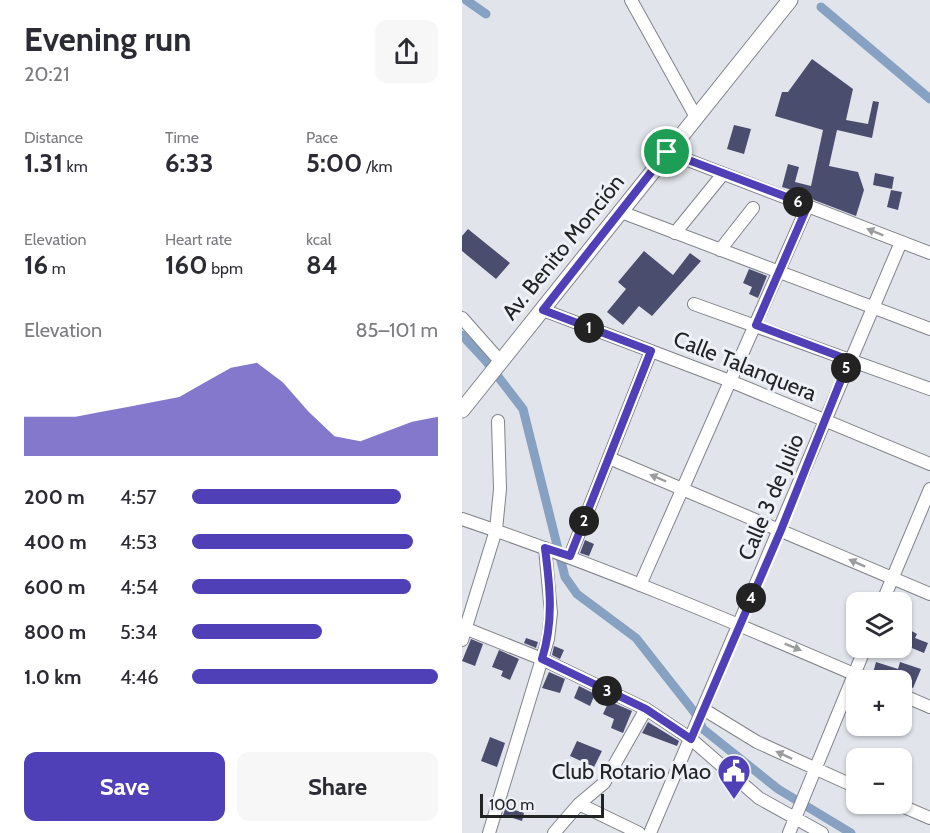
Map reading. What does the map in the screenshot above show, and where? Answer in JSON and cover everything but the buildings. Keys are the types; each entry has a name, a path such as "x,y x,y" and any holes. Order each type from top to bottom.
{"main road":[{"name":"Av. Benito Monción","path":"462,410 790,0"}],"street":[{"path":"631,0 696,117"},
{"path":"667,152 930,253"},
{"path":"675,233 723,174"},
{"path":"640,585 808,205"},
{"path":"720,250 753,208"},
{"path":"621,212 930,329"},
{"name":"Calle 3 de Julio","path":"650,833 781,530 849,360 901,242"},
{"path":"694,304 930,389"},
{"name":"Calle Talanquera","path":"543,310 730,381 930,464"},
{"path":"462,318 499,362"},
{"path":"569,556 651,351"},
{"path":"498,421 500,489 496,531 463,632 542,659 693,734 759,798 800,808 822,833"},
{"path":"609,458 930,594"},
{"path":"886,592 930,489"},
{"path":"462,519 569,556 739,624 846,671"},
{"path":"489,833 548,639 551,613 547,549"},
{"path":"789,833 846,699"},
{"path":"912,699 930,707"},
{"path":"554,833 579,804 604,783 646,709"},
{"path":"702,711 757,742 846,783"},
{"path":"579,804 639,833"},
{"path":"912,808 928,812"}],"waterway":[{"path":"466,0 486,14"},
{"path":"821,7 930,99"},
{"path":"462,335 486,361 523,409 565,577 577,594 636,638 695,713 703,729 778,789 851,833"}],"place":[{"name":"Club Rotario Mao","path":"734,800"}],"route":[{"path":"667,152 808,205 756,325 849,360 781,530 691,739 646,709 542,659 548,639 551,613 545,548 570,556 651,351 543,310 667,152"}]}
